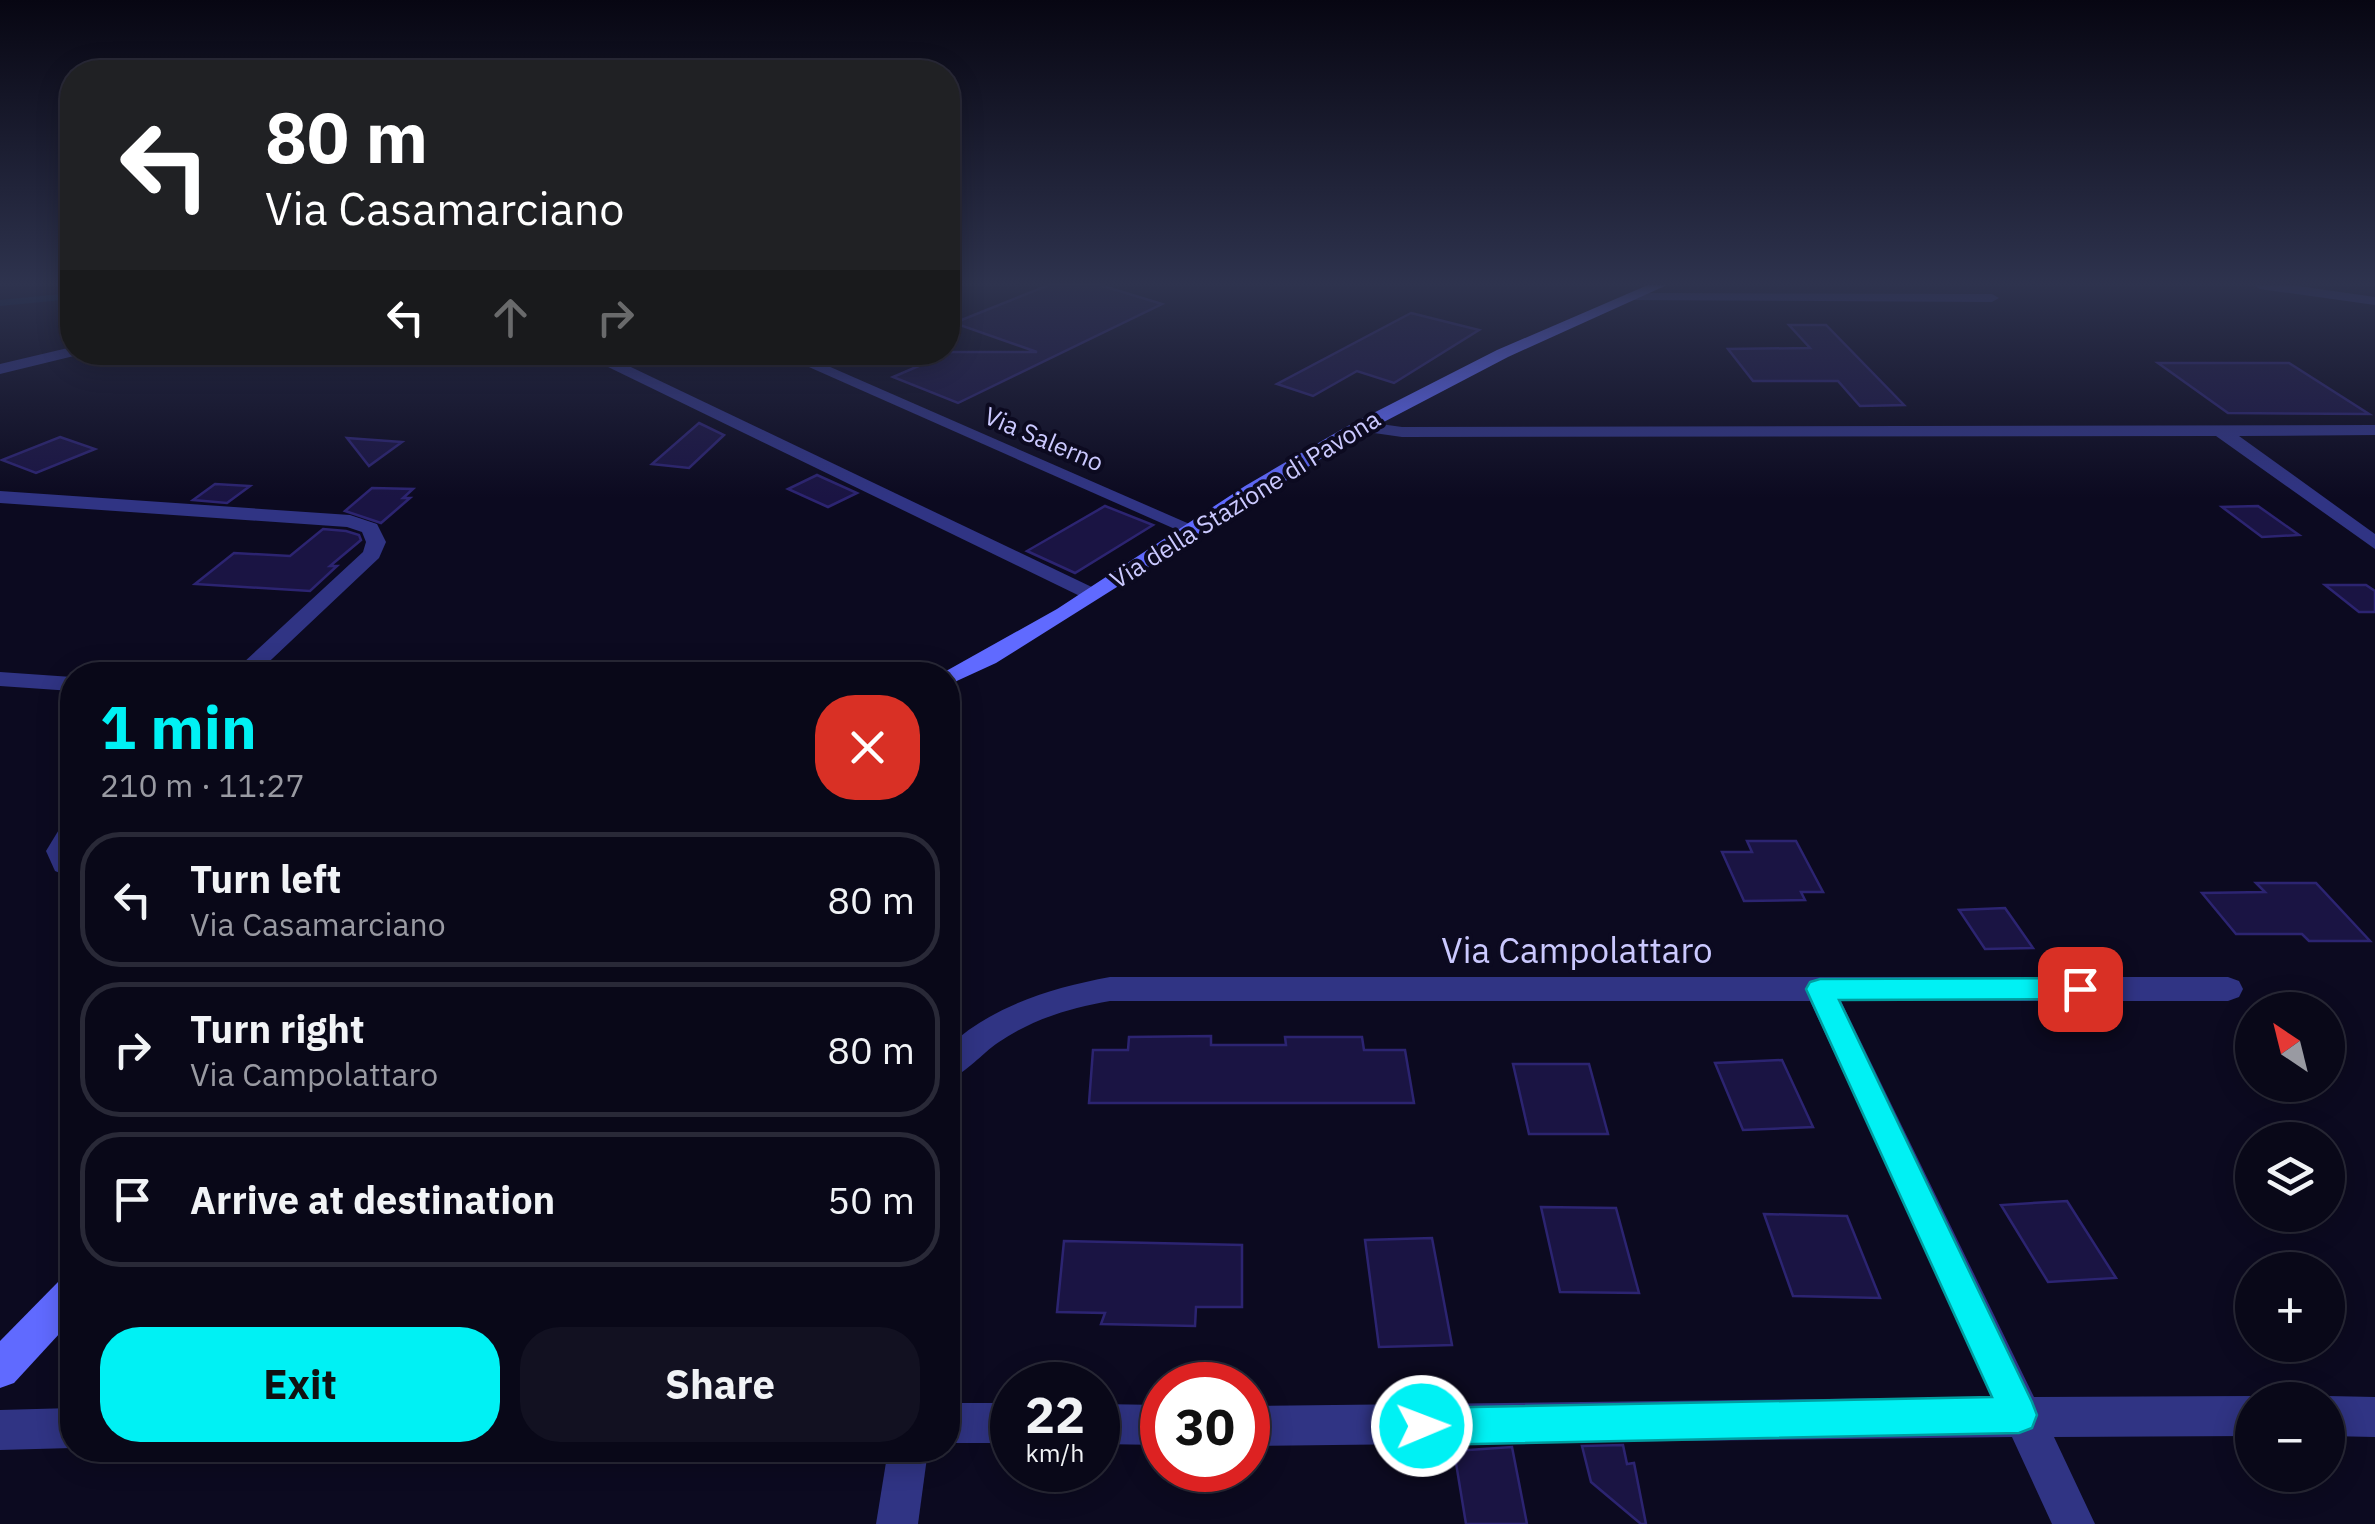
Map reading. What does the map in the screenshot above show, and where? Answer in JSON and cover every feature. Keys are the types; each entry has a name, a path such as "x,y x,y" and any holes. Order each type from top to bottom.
{"main road":[{"name":"Via della Stazione di Pavona","path":"960,672 1034,632 1184,526 1358,426 1501,356"},
{"path":"0,1370 60,1307"}],"street":[{"path":"0,369 55,356"},
{"path":"614,365 1091,594"},
{"name":"Via Salerno","path":"812,365 1184,526"},
{"path":"1358,426 1402,432 2375,430"},
{"path":"2221,430 2375,542"},
{"path":"0,497 367,525 376,539 375,550 256,662"},
{"path":"0,678 60,683"},
{"name":"Via Campolattaro","path":"960,1055 984,1034 1013,1017 1059,999 1110,989 2228,989"},
{"path":"1820,989 2074,1524"},
{"path":"1270,1426 2019,1415 2235,1416"},
{"path":"2345,1416 2375,1417"},
{"path":"960,1422 990,1423"},
{"path":"0,1430 60,1428"},
{"path":"897,1524 906,1462"}],"building":[{"path":"960,356 1055,356 958,403 893,377 921,365 960,365"},
{"path":"1330,356 1437,356 1394,383 1357,371 1313,396 1277,384"},
{"path":"1734,356 1856,356 1904,405 1860,406 1838,381 1753,381"},
{"path":"2158,363 2289,363 2369,414 2228,413"},
{"path":"699,423 724,435 689,468 652,464"},
{"path":"60,437 95,449 36,473 2,460"},
{"path":"347,438 402,442 369,466"},
{"path":"817,475 857,493 828,507 788,489"},
{"path":"215,484 250,486 227,503 193,500"},
{"path":"372,488 413,489 403,498 410,498 381,523 345,511"},
{"path":"1105,506 1153,525 1075,573 1027,551"},
{"path":"2258,506 2299,535 2262,537 2222,507"},
{"path":"323,529 346,531 359,535 361,540 330,566 337,566 310,591 195,584 234,553 290,556"},
{"path":"2325,585 2366,585 2375,591 2375,612 2359,612"},
{"path":"1747,841 1796,841 1823,892 1801,892 1805,900 1744,901 1722,852 1752,852"},
{"path":"2256,883 2316,883 2370,941 2309,941 2302,934 2236,934 2202,893 2265,892"},
{"path":"2005,908 2033,948 1985,949 1959,910"},
{"path":"1211,1036 1211,1045 1286,1045 1285,1037 1362,1037 1364,1050 1405,1050 1414,1103 1089,1103 1093,1050 1128,1050 1129,1037"},
{"path":"1782,1060 1813,1127 1743,1130 1715,1063"},
{"path":"1513,1064 1589,1064 1608,1134 1529,1134"},
{"path":"2067,1201 2116,1278 2048,1282 2001,1205"},
{"path":"1541,1207 1616,1208 1639,1293 1560,1292"},
{"path":"1764,1214 1847,1216 1880,1298 1793,1296"},
{"path":"1432,1238 1452,1345 1379,1347 1365,1240"},
{"path":"1064,1241 1242,1245 1242,1307 1196,1307 1195,1326 1101,1324 1105,1313 1057,1312"},
{"path":"1623,1445 1627,1464 1634,1463 1646,1524 1641,1524 1591,1482 1582,1446"},
{"path":"1512,1447 1527,1524 1466,1524 1454,1451"}],"route":[{"path":"1422,1426 2019,1415 1820,989 2080,989"}]}
